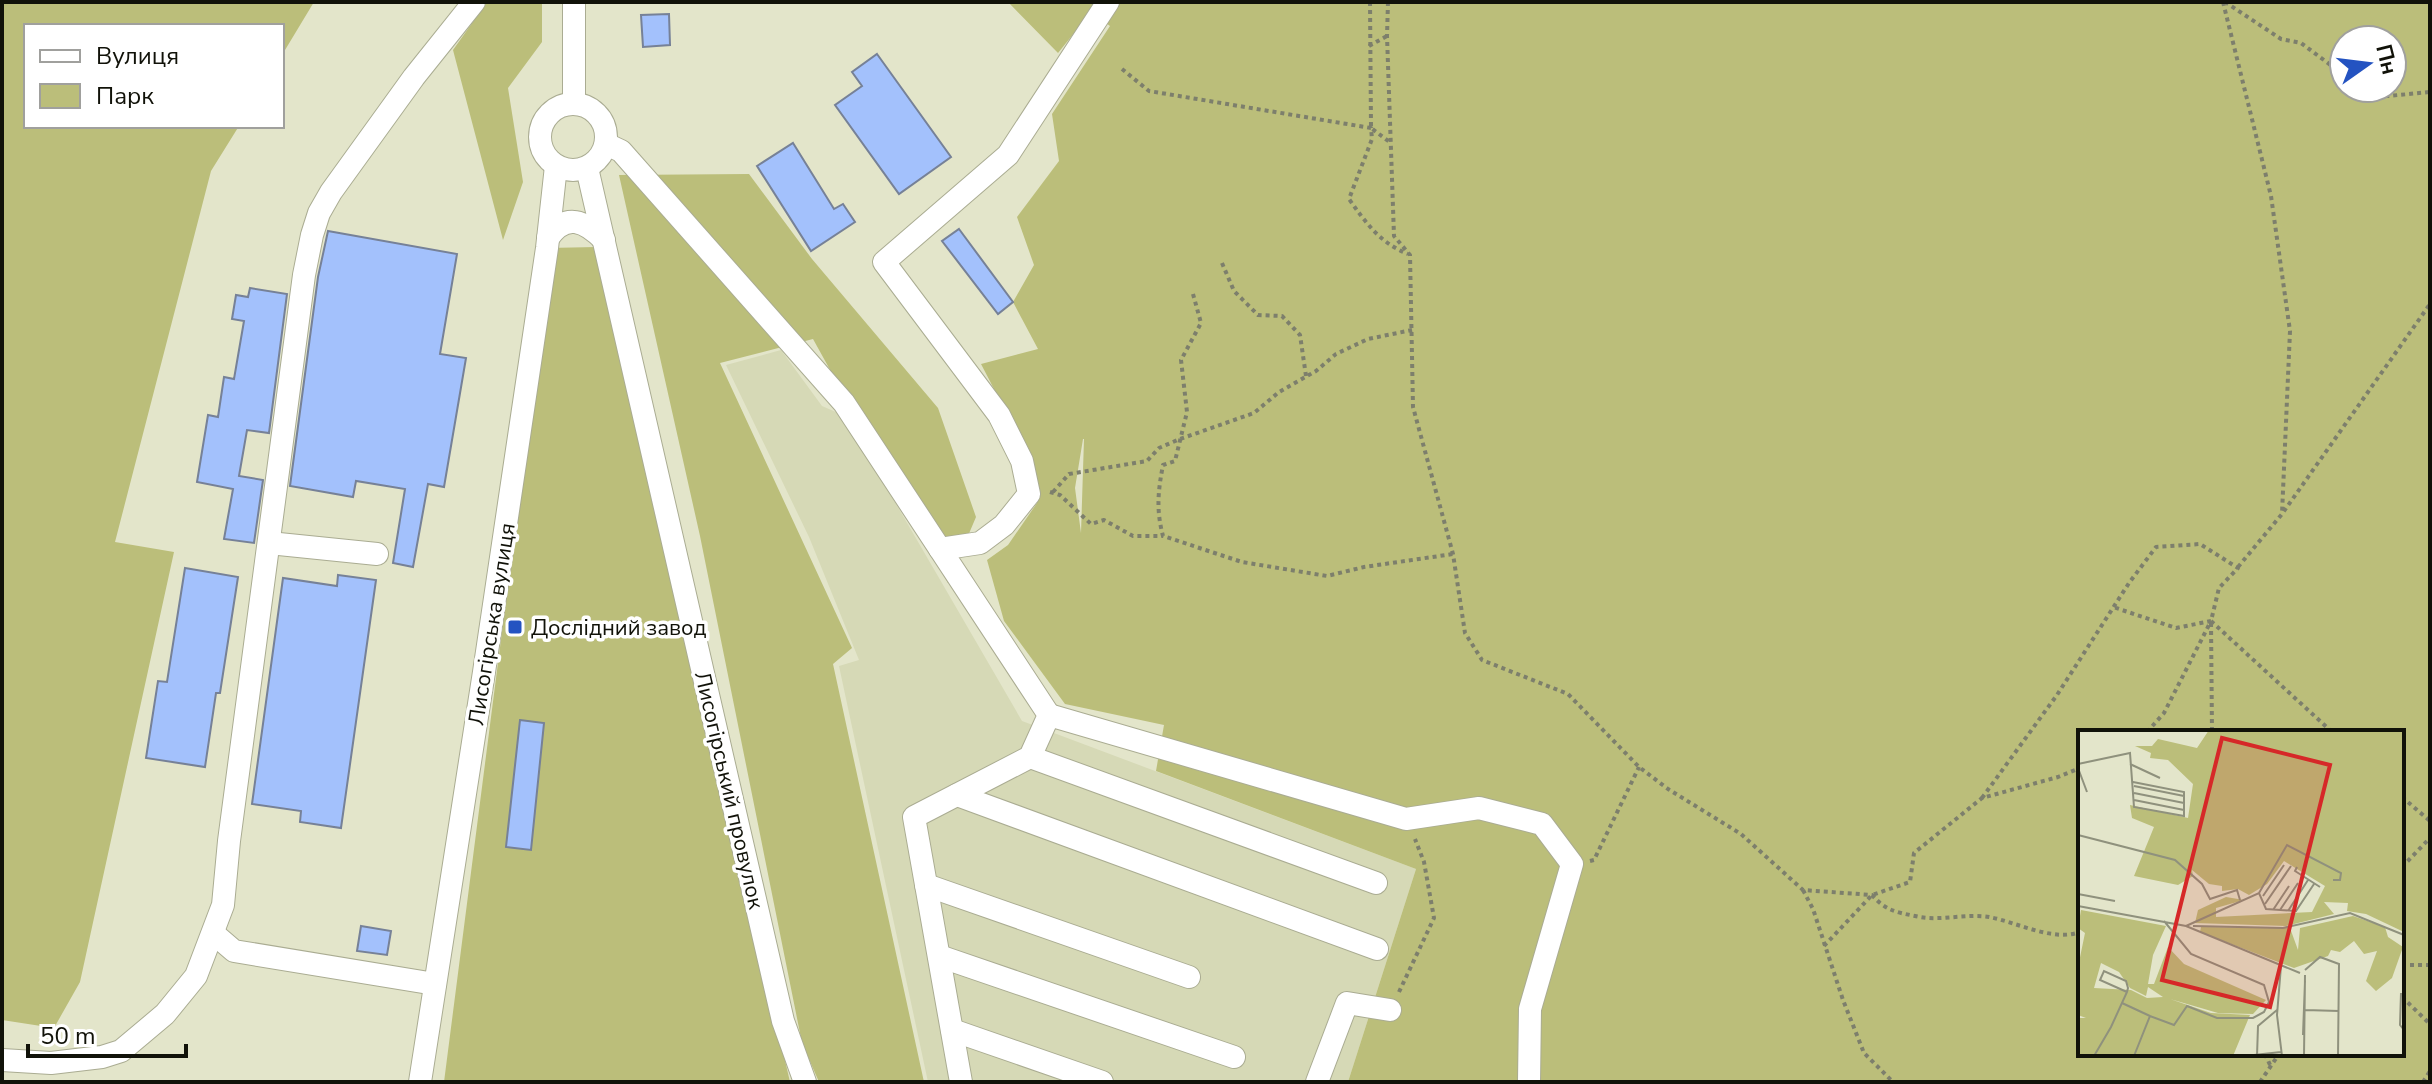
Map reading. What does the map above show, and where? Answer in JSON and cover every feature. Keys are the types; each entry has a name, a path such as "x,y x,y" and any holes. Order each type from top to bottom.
{"street":[{"path":"2,1060 51,1063 102,1057 121,1051 165,1014 196,976 223,905 304,275 319,213 414,77 474,2"},
{"path":"574,2 574,104"},
{"path":"940,549 980,543 1004,525 1029,494 1022,461 999,415 884,262 1008,155 1108,2"},
{"path":"574,104 597,114 605,128 606,144 599,158 587,168 571,171 556,166 545,155 540,139 543,124 562,105 574,104"},
{"path":"606,144 621,151 844,403 1049,715 1406,819 1479,808 1542,824 1572,864 1530,1009 1529,1082"},
{"name":"Лисогірська вулиця","path":"420,1082 548,238 556,166"},
{"name":"Лисогірський провулок","path":"587,168 783,1021 805,1082"},
{"path":"548,238 556,226 572,221 589,226 604,240"},
{"path":"269,543 377,554"},
{"path":"961,1082 914,817 1030,757 1049,715"},
{"path":"1030,757 1376,883"},
{"path":"957,795 1377,949"},
{"path":"926,885 1189,977"},
{"path":"213,933 234,951 435,984"},
{"path":"939,956 1234,1057"},
{"path":"1317,1082 1347,1003 1390,1010"},
{"path":"952,1030 1102,1082"}],"path":[{"path":"1370,2 1372,139 1349,199 1370,230 1392,248 1410,255"},
{"path":"1388,2 1394,236 1410,255 1413,407 1453,554 1465,633 1482,660 1568,694 1639,767 1668,789 1741,834 1803,890 1813,909 1864,1053 1893,1082"},
{"path":"2224,2 2281,39 2301,43 2328,63"},
{"path":"2224,2 2271,196 2290,331 2282,514"},
{"path":"1369,46 1387,36"},
{"path":"1122,69 1149,91 1371,128 1391,143"},
{"path":"2408,94 2430,92"},
{"path":"1222,263 1234,291 1258,315 1282,316 1300,335 1306,376"},
{"path":"1163,536 1157,515 1157,498 1163,465 1175,461 1187,412 1181,360 1201,323 1193,294"},
{"path":"2149,730 2164,713 2211,621 2219,588 2282,514 2430,304"},
{"path":"1053,492 1069,474 1147,461 1159,448 1254,413 1279,392 1336,354 1368,339 1412,330"},
{"path":"1029,494 1053,492 1091,524 1104,520 1133,536 1163,536 1242,562 1327,576 1364,567 1453,554"},
{"path":"1803,890 1872,895 1910,882 1914,853 1982,798 2057,695 2156,547 2200,544 2238,568"},
{"path":"2113,607 2176,628 2211,621"},
{"path":"2211,621 2212,730"},
{"path":"2211,621 2330,730"},
{"path":"1572,864 1594,860 1639,767"},
{"path":"1982,798 2078,769"},
{"path":"2404,799 2430,821"},
{"path":"1390,1010 1434,918 1424,862 1406,819"},
{"path":"2404,865 2430,838"},
{"path":"1872,895 1884,908 1919,918 1987,917 2050,933 2078,933"},
{"path":"1824,946 1872,895"},
{"path":"2404,965 2430,965"},
{"path":"2404,999 2430,1024"},
{"path":"2266,1056 2271,1067"},
{"path":"2260,1082 2278,1056"},
{"path":"2423,1082 2430,1071"}],"shaded area":[{"path":"781,350 822,406 845,416 1022,721 1416,869 1348,1082 928,1082 839,666 859,660 809,537 726,365"}],"green space":[{"path":"2,2 314,2 284,52 284,24 24,24 24,128 238,128 211,171 115,542 174,552 80,982 54,1028 2,1020"},
{"path":"487,2 542,2 542,42 508,88 523,182 503,240 453,50"},
{"path":"1008,2 2430,2 2430,1082 1348,1082 1416,869 1156,771 1164,725 1065,704 1004,621 987,560 1008,545 1037,503 1030,458 981,364 1038,349 1013,302 1034,265 1017,217 1059,161 1052,114 1110,26 1091,12 1058,53","holes":["1084,439 1081,533 1075,488"]},
{"path":"749,174 812,259 938,408 976,517 948,583 813,339 720,363 852,648 833,664 924,1082 819,1082 802,1043 700,536 619,175"},
{"path":"597,247 790,1082 444,1082 503,624 547,248"}],"building":[{"path":"669,14 670,45 643,47 641,15"},
{"path":"877,54 951,157 899,194 835,105 862,86 852,72"},
{"path":"793,143 834,209 843,204 855,222 811,251 757,166"},
{"path":"959,229 1013,302 998,314 942,241"},
{"path":"328,231 457,254 440,354 466,358 444,487 428,484 413,567 393,563 405,489 356,481 353,497 290,486 318,277"},
{"path":"250,288 287,294 269,433 247,430 239,476 263,480 254,543 224,539 233,489 197,482 208,415 218,417 224,377 234,379 244,321 232,319 236,295 248,297"},
{"path":"185,568 238,577 205,767 146,758 158,681 167,682"},
{"path":"338,575 376,580 341,828 300,822 301,811 252,804 283,578 337,586"},
{"path":"520,720 544,723 531,850 506,847"},
{"path":"361,926 391,931 387,955 357,951"}],"place":[{"name":"Дослідний завод","path":"515,627"}]}
